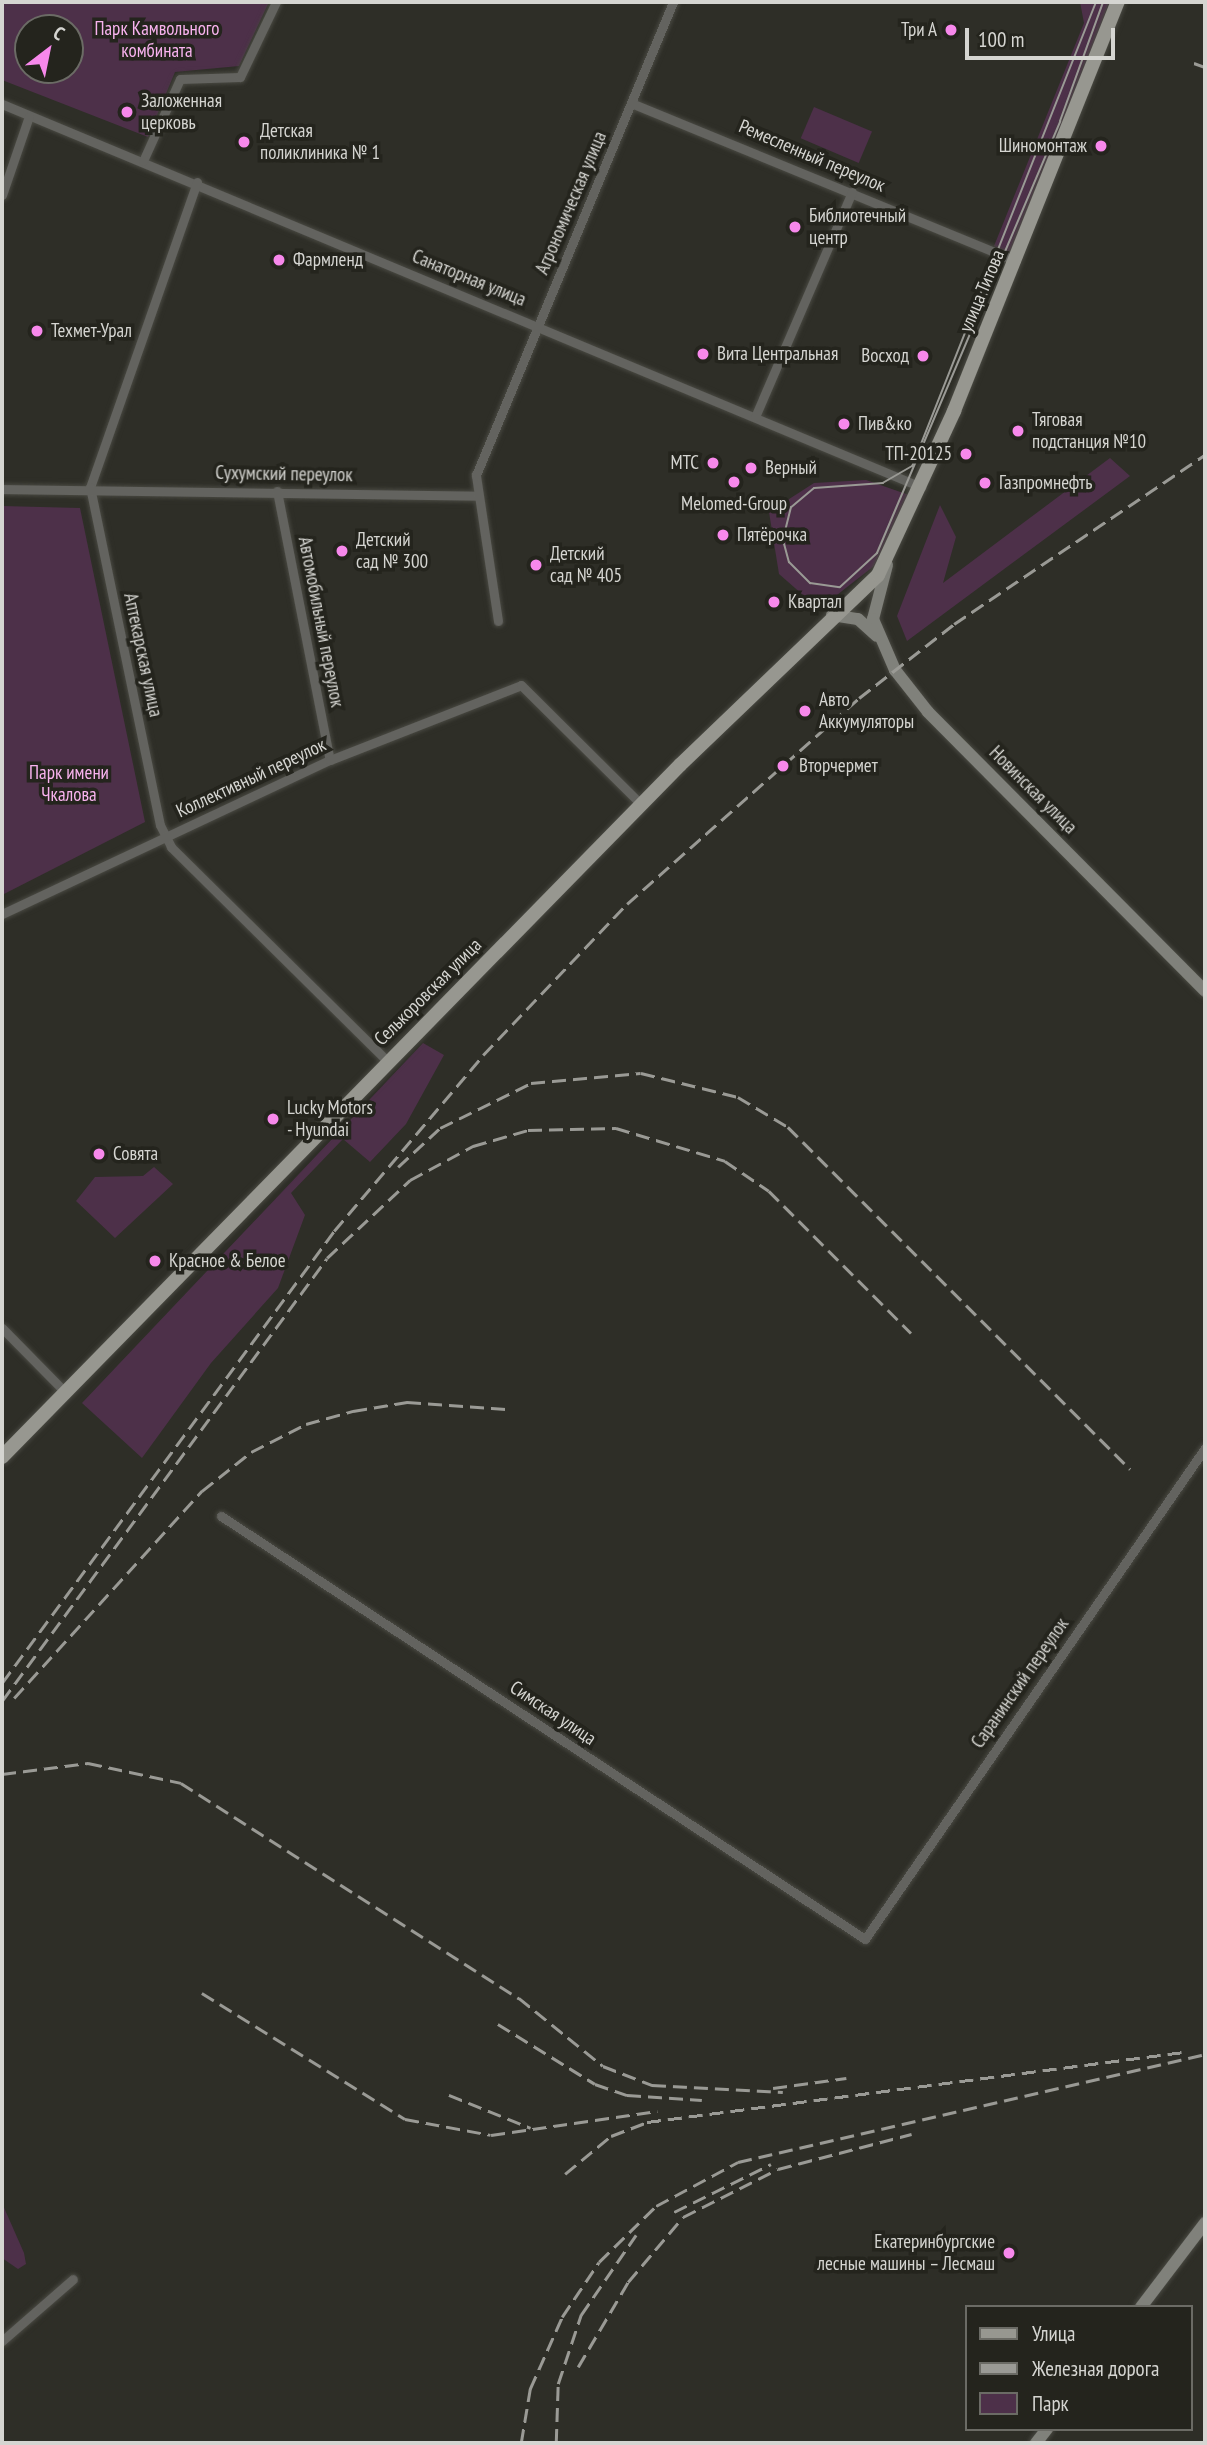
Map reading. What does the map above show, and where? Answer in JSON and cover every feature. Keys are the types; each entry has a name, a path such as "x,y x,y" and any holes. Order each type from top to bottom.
{"main road":[{"name":"улица Титова","path":"877,636 878,594 888,562 922,488 1016,261 1118,2"},
{"name":"Селькоровская улица","path":"2,1457 641,804 888,562"},
{"path":"832,615 858,619 877,636"},
{"name":"Новинская улица","path":"877,636 928,712 1205,991"},
{"path":"1143,2305 1205,2223"}],"street":[{"path":"143,161 180,79 240,77 276,2"},
{"name":"Агрономическая улица","path":"498,621 477,496 476,475 673,2"},
{"name":"Ремесленный переулок","path":"631,103 852,191 1016,261"},
{"name":"Санаторная улица","path":"2,104 197,182 922,488"},
{"path":"2,195 29,116"},
{"path":"90,487 197,182"},
{"path":"755,417 852,191"},
{"name":"Сухумский переулок","path":"2,489 90,487 477,496"},
{"name":"Аптекарская улица","path":"90,487 165,836"},
{"name":"Автомобильный переулок","path":"277,491 330,760"},
{"name":"Коллективный переулок","path":"2,914 330,760 520,685 641,804"},
{"path":"165,836 387,1061"},
{"path":"2,1328 66,1393"},
{"name":"Саранинский переулок","path":"865,1940 1205,1448"},
{"name":"Симская улица","path":"221,1516 865,1940"},
{"path":"2,2341 73,2279"}],"green space":[{"name":"Парк Камвольного комбината","path":"2,2 269,2 239,66 175,72 148,137 2,80"},
{"path":"1080,2 1109,2 1066,124 1015,248 1008,252 994,246 1084,23"},
{"path":"814,107 872,132 859,163 801,138"},
{"path":"1110,458 1130,476 907,641 897,616 940,505 956,537 943,583"},
{"path":"866,480 909,495 874,566 819,609 779,574 769,512 814,483"},
{"name":"Парк имени Чкалова","path":"2,506 80,508 145,822 2,895"},
{"path":"423,1043 444,1055 406,1124 370,1162 343,1139 291,1193 305,1215 278,1288 211,1363 142,1458 82,1403"},
{"path":"154,1167 173,1184 115,1238 76,1201 95,1177 143,1176"},
{"path":"2,2203 24,2253 26,2264 18,2269 2,2258"}],"tram line":[{"path":"1096,2 912,466 883,483 814,488 791,507 783,540 789,562 810,583 840,587 877,553 1060,121 1103,2"}],"railway":[{"path":"1194,63 1205,67"},
{"path":"2,1683 334,1231 483,1055 627,904 859,698 954,624 1205,455"},
{"path":"398,1167 440,1128 531,1083 641,1073 738,1097 788,1127 1130,1469"},
{"path":"2,1701 327,1258 410,1180 473,1146 528,1130 616,1128 725,1161 769,1191 911,1333"},
{"path":"14,1698 202,1491 251,1452 306,1424 353,1411 407,1402 506,1409"},
{"path":"2,1774 88,1763 181,1783 519,1998 603,2066 652,2085 783,2092"},
{"path":"202,1993 405,2119 491,2135 657,2111"},
{"path":"498,2024 595,2084 627,2095 702,2100"},
{"path":"565,2174 611,2136 647,2122 1184,2052"},
{"path":"521,2443 530,2389 562,2317 599,2262 656,2206 738,2162 1205,2054"},
{"path":"773,2088 846,2078"},
{"path":"449,2095 531,2128"},
{"path":"578,2367 628,2282 683,2217 778,2169 911,2134"},
{"path":"674,2212 771,2164"},
{"path":"556,2443 558,2384 581,2315 636,2235"}],"place":[{"name":"Три А","path":"951,30"},
{"name":"Заложенная церковь","path":"127,112"},
{"name":"Детская поликлиника № 1","path":"244,142"},
{"name":"Шиномонтаж","path":"1101,146"},
{"name":"Библиотечный центр","path":"795,227"},
{"name":"Фармленд","path":"279,260"},
{"name":"Техмет-Урал","path":"37,331"},
{"name":"Вита Центральная","path":"703,354"},
{"name":"Восход","path":"923,356"},
{"name":"Пив&ко","path":"844,424"},
{"name":"Тяговая подстанция №10","path":"1018,431"},
{"name":"ТП-20125","path":"966,454"},
{"name":"МТС","path":"713,463"},
{"name":"Верный","path":"751,468"},
{"name":"Melomed-Group","path":"734,482"},
{"name":"Газпромнефть","path":"985,483"},
{"name":"Пятёрочка","path":"723,535"},
{"name":"Детский сад № 300","path":"342,551"},
{"name":"Детский сад № 405","path":"536,565"},
{"name":"Квартал","path":"774,602"},
{"name":"Авто Аккумуляторы","path":"805,711"},
{"name":"Вторчермет","path":"783,766"},
{"name":"Lucky Motors - Hyundai","path":"273,1119"},
{"name":"Совята","path":"99,1154"},
{"name":"Красное & Белое","path":"155,1261"},
{"name":"Екатеринбургские лесные машины – Лесмаш","path":"1009,2253"}]}
